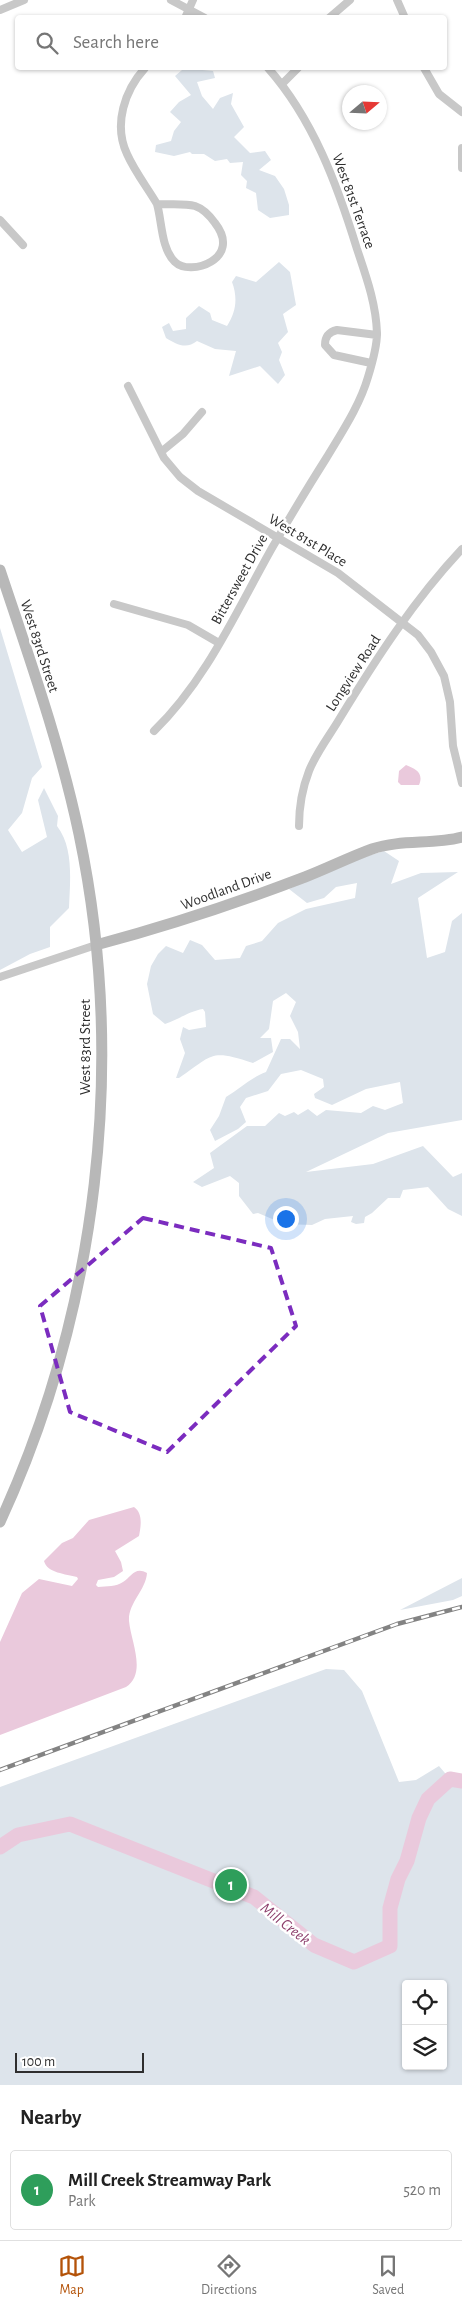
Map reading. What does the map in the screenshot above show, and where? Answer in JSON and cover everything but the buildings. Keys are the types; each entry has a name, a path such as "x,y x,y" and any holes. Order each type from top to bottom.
{"main road":[{"name":"West 83rd Street","path":"0,570 70,793 88,882 100,992 101,1085 94,1182 84,1254 74,1302 47,1403 29,1453 0,1522"},
{"name":"Woodland Drive","path":"96,945 183,921 306,876 373,849 393,844 449,840 462,837"}],"street":[{"path":"0,10 24,0"},
{"path":"170,0 200,15"},
{"path":"186,15 193,0"},
{"path":"332,15 350,0"},
{"path":"397,0 404,15"},
{"path":"143,70 136,77 124,105 121,129 126,152 157,204 169,254 181,266 198,265 217,258 223,251 222,234 208,214 200,208 157,204"},
{"name":"West 81st Terrace","path":"270,70 282,84 311,132 339,192 372,297 377,335 368,378 346,426"},
{"path":"282,84 296,70"},
{"path":"425,70 439,94 462,112"},
{"path":"462,148 462,168"},
{"path":"0,220 23,245"},
{"path":"371,363 334,355 325,345 325,340 331,332 337,330 377,335"},
{"name":"West 81st Place","path":"128,386 161,452 180,477 198,491 338,573 404,622 418,635 438,663 447,688 453,746 462,783"},
{"path":"161,452 183,434 202,412"},
{"name":"Bittersweet Drive","path":"154,731 177,709 219,643 278,538 346,426"},
{"name":"Longview Road","path":"299,826 300,799 309,769 366,674 447,565 462,549"},
{"name":"Bittersweet Drive","path":"114,604 188,625 219,643"},
{"path":"452,730 462,728"},
{"name":"Woodland Drive","path":"0,977 96,945"}],"highlighted area":[{"path":"143,1218 271,1248 296,1326 167,1452 70,1412 40,1306"}],"shaded area":[{"path":"182,70 213,71 215,78 197,82 202,96 213,109 220,98 233,93 231,104 244,127 234,137 250,153 265,151 271,160 259,170 275,176 284,189 289,205 289,215 270,218 258,210 256,193 246,188 247,181 241,175 243,162 230,163 227,159 215,161 204,154 192,154 190,152 174,156 155,152 156,145 171,141 174,131 181,122 170,112 179,102 191,95 175,76"},
{"path":"279,262 290,272 296,305 283,314 288,332 278,343 282,352 279,360 285,375 278,384 260,366 229,376 236,351 215,349 197,341 185,346 166,338 162,327 169,323 173,331 186,329 186,318 199,306 210,313 212,320 227,326 235,305 232,282 236,276 256,282"},
{"path":"0,628 42,767 32,778 22,813 8,830 22,852 47,837 38,800 44,788 58,816 57,826 69,854 70,876 69,908 50,927 50,947 30,954 0,970"},
{"path":"406,765 420,774 419,785 401,785 398,782 399,771"},
{"path":"384,851 399,861 391,884 421,873 458,872 418,898 427,958 445,952 452,921 462,913 462,1120 388,1133 306,1172 373,1164 423,1146 453,1177 462,1173 462,1216 448,1209 428,1187 403,1190 400,1198 388,1198 365,1217 364,1223 356,1224 351,1222 353,1216 325,1219 312,1225 284,1224 258,1213 253,1214 239,1196 239,1183 230,1176 202,1187 193,1182 214,1168 210,1153 247,1126 265,1126 279,1113 285,1116 294,1112 298,1115 308,1109 317,1116 326,1110 361,1113 373,1106 385,1110 403,1103 400,1082 366,1089 332,1105 315,1098 314,1094 324,1087 323,1079 301,1070 281,1074 268,1091 246,1098 240,1107 246,1122 238,1129 215,1141 210,1130 219,1116 226,1097 255,1077 266,1072 281,1039 290,1039 300,1049 298,1032 290,1016 296,1002 286,993 273,1001 269,1029 260,1038 271,1038 273,1052 253,1063 228,1056 213,1056 179,1078 176,1078 185,1053 180,1039 183,1027 189,1030 206,1027 205,1012 203,1009 198,1010 165,1024 153,1014 147,984 151,966 158,954 166,946 183,953 190,940 202,945 215,960 240,958 246,946 262,941 278,923 306,909 355,898 357,883 336,887 324,898 307,903 289,889 345,863"},
{"path":"134,1507 140,1516 139,1536 115,1551 123,1571 114,1577 98,1580 96,1585 98,1587 114,1586 123,1582 136,1571 147,1573 144,1585 129,1614 137,1666 136,1674 132,1681 126,1687 0,1735 0,1642 22,1593 39,1579 72,1586 78,1579 77,1577 53,1571 44,1561 62,1543 73,1538 89,1520"},
{"path":"462,1578 462,1596 453,1600 400,1610"},
{"path":"326,1669 344,1670 362,1691 399,1782 416,1780 439,1766 450,1779 462,1781 462,2085 0,2085 0,1787"}],"waterway":[{"name":"Mill Creek","path":"0,1847 18,1835 70,1824 254,1897 314,1945 354,1962 390,1946 390,1908 398,1879 407,1861 419,1818 428,1799 450,1779 462,1781"}],"railway":[{"path":"0,1770 397,1624 462,1607"}],"place":[{"name":"Mill Creek Streamway Park","path":"231,1885"}]}
